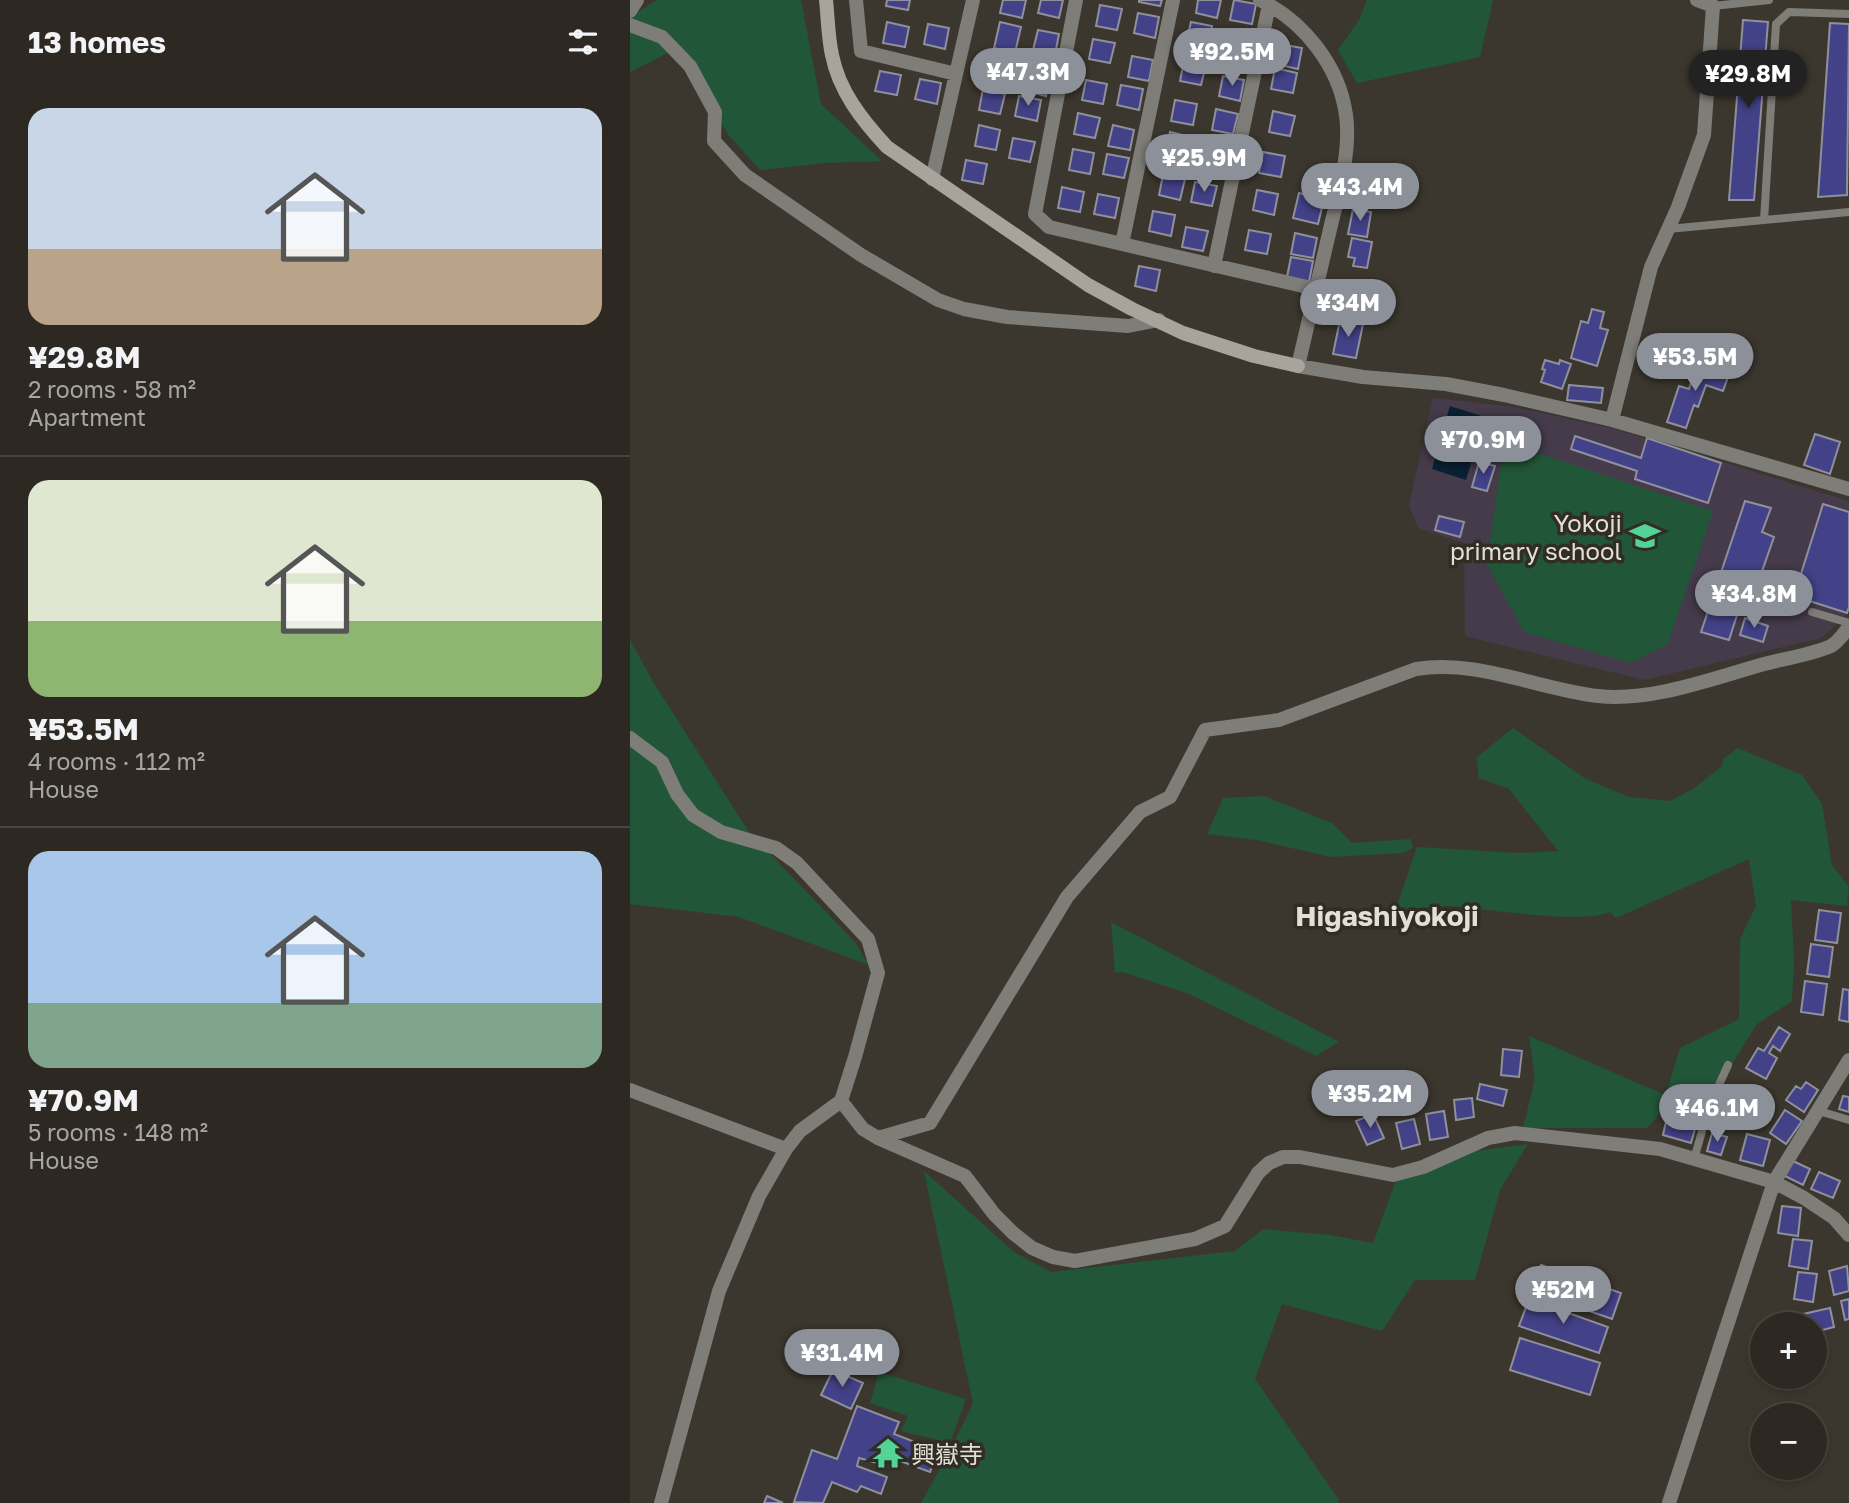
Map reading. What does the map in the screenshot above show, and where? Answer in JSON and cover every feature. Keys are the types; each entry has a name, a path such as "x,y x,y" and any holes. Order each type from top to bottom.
{"street":[{"path":"630,11 638,0"},
{"path":"826,0 832,56 845,93 862,120 887,147 1088,285 1132,310 1183,333 1230,349 1298,366 1363,377 1446,384 1612,420 1849,489"},
{"path":"856,0 861,51 956,74"},
{"path":"932,179 973,0"},
{"path":"1076,0 1035,214 1049,227 1317,289"},
{"path":"1122,244 1173,0"},
{"path":"1612,420 1651,267 1704,135 1713,6 1697,0"},
{"path":"1214,266 1264,2 1283,12 1312,39 1334,76 1346,115 1344,169 1298,366"},
{"path":"630,25 662,37 690,66 715,112 714,141 745,175 861,255 938,300 964,309 1007,317 1128,326 1159,320"},
{"path":"877,1138 930,1123 1067,897 1140,812 1170,797 1205,730 1238,728 1279,720 1416,669 1438,665 1467,667 1561,691 1601,697 1630,697 1696,683 1833,645 1849,625"},
{"path":"630,738 662,762 677,794 693,814 721,832 776,848 797,863 868,939 878,973 841,1101 800,1130 786,1149 759,1196 719,1291 661,1503"},
{"path":"1669,1503 1774,1182 1849,1060"},
{"path":"630,1090 786,1149"},
{"path":"841,1101 863,1129 877,1138 965,1176 994,1214 1032,1248 1053,1257 1075,1261 1195,1239 1225,1226 1258,1173 1269,1163 1283,1157 1300,1157 1393,1175 1423,1167 1488,1138 1515,1133 1660,1149 1774,1182 1834,1218 1849,1236"}],"lane":[{"path":"1713,6 1769,0"},
{"path":"1764,220 1776,24 1789,12 1849,14"},
{"path":"1668,229 1849,212"},
{"path":"1812,611 1849,625"},
{"path":"1694,1159 1709,1107 1728,1065"},
{"path":"1819,1111 1849,1120"}],"shaded area":[{"name":"Yokoji primary school","path":"1433,398 1514,407 1611,428 1849,501 1849,607 1846,616 1821,638 1644,680 1465,636 1464,543 1418,528 1409,505"}],"green space":[{"path":"657,0 801,0 821,104 882,161 825,163 760,170 727,133 690,66 674,50 630,72 630,17"},
{"path":"1367,0 1493,0 1480,57 1357,83 1338,50 1359,20"},
{"path":"1504,442 1713,511 1668,644 1631,663 1524,632 1487,564"},
{"path":"630,640 655,685 749,832 855,942 869,965 739,917 630,904"},
{"path":"1513,728 1586,779 1629,797 1670,801 1693,789 1722,766 1723,759 1738,748 1802,775 1822,804 1832,865 1849,887 1847,906 1791,900 1794,963 1792,1001 1757,1024 1706,1106 1679,1106 1673,1099 1647,1128 1523,1128 1535,1079 1529,1036 1672,1098 1667,1090 1680,1048 1739,1019 1740,939 1756,906 1749,859 1616,918 1610,912 1577,917 1448,906 1394,914 1417,847 1519,853 1558,851 1509,789 1479,778 1476,758"},
{"path":"1264,796 1332,823 1352,843 1411,839 1413,848 1403,853 1332,857 1256,840 1207,834 1223,798"},
{"path":"1111,922 1339,1042 1316,1056 1189,994 1123,972 1115,973"},
{"path":"1528,1144 1500,1190 1475,1280 1415,1280 1382,1331 1282,1304 1255,1379 1339,1500 1338,1503 921,1503 973,1403 924,1171 1014,1252 1051,1272 1235,1251 1263,1229 1330,1235 1373,1243 1396,1181 1459,1153"},
{"path":"879,1372 966,1399 950,1443 901,1431 908,1416 870,1403"}],"water":[{"path":"1450,406 1485,417 1466,480 1432,469"}],"building":[{"path":"887,0 910,0 908,10 886,6"},
{"path":"1003,0 1026,0 1022,18 1000,13"},
{"path":"1041,0 1063,0 1059,18 1038,13"},
{"path":"1139,0 1162,0 1160,6"},
{"path":"1198,0 1221,0 1217,18 1196,13"},
{"path":"1234,0 1256,4 1252,24 1230,20"},
{"path":"1100,5 1122,9 1117,30 1096,26"},
{"path":"1138,13 1159,17 1155,38 1134,33"},
{"path":"1743,20 1768,22 1754,200 1729,200"},
{"path":"887,22 909,27 905,47 883,43"},
{"path":"1000,22 1021,27 1015,53 994,48"},
{"path":"1191,22 1212,26 1208,47 1186,43"},
{"path":"1830,23 1849,24 1847,195 1818,197"},
{"path":"928,24 949,28 945,49 924,44"},
{"path":"1038,30 1059,34 1055,55 1033,50"},
{"path":"1230,34 1251,38 1247,58 1225,54"},
{"path":"1093,39 1115,43 1110,63 1089,59"},
{"path":"1280,44 1302,48 1298,69 1276,64"},
{"path":"994,53 1014,59 1007,89 986,85"},
{"path":"1132,56 1153,60 1149,81 1128,77"},
{"path":"1029,60 1053,66 1046,96 1022,90"},
{"path":"1184,61 1206,65 1201,85 1180,81"},
{"path":"1275,68 1297,73 1293,93 1271,89"},
{"path":"880,71 901,75 897,95 875,91"},
{"path":"1223,76 1244,80 1240,101 1219,96"},
{"path":"920,79 941,83 937,104 915,99"},
{"path":"1086,80 1107,84 1103,104 1082,100"},
{"path":"1121,85 1143,89 1139,110 1117,105"},
{"path":"983,89 1005,94 1000,114 979,110"},
{"path":"1019,96 1041,100 1037,121 1015,116"},
{"path":"1175,100 1197,104 1193,125 1171,121"},
{"path":"1216,109 1238,114 1233,134 1212,130"},
{"path":"1273,111 1295,116 1290,136 1269,132"},
{"path":"1078,113 1100,118 1095,138 1074,134"},
{"path":"979,125 1000,130 996,150 975,146"},
{"path":"1113,125 1134,130 1130,150 1108,146"},
{"path":"1170,132 1191,137 1187,157 1166,153"},
{"path":"1013,138 1035,142 1030,162 1009,158"},
{"path":"1207,145 1228,150 1224,170 1203,166"},
{"path":"1073,149 1094,153 1090,174 1069,170"},
{"path":"1263,152 1285,156 1281,177 1259,173"},
{"path":"1107,154 1129,158 1124,178 1103,174"},
{"path":"966,160 987,164 983,184 962,180"},
{"path":"1163,175 1185,179 1180,200 1159,195"},
{"path":"1195,182 1217,186 1212,206 1191,202"},
{"path":"1062,187 1084,192 1080,212 1058,208"},
{"path":"1257,190 1278,194 1274,215 1253,210"},
{"path":"1299,193 1324,199 1318,224 1293,218"},
{"path":"1098,194 1119,198 1115,218 1094,214"},
{"path":"1353,209 1371,212 1367,237 1348,234"},
{"path":"1153,211 1175,215 1171,236 1149,231"},
{"path":"1186,227 1208,231 1203,251 1182,247"},
{"path":"1249,230 1271,234 1267,254 1245,250"},
{"path":"1295,233 1317,238 1313,258 1291,254"},
{"path":"1352,238 1372,242 1367,268 1353,266 1355,258 1348,257"},
{"path":"1291,257 1313,261 1309,282 1287,277"},
{"path":"1139,266 1160,270 1156,291 1135,286"},
{"path":"1342,283 1364,288 1358,312 1336,307"},
{"path":"1592,309 1604,312 1600,328 1608,330 1597,366 1571,358 1581,321 1588,323"},
{"path":"1340,320 1363,324 1356,358 1333,354"},
{"path":"1545,360 1559,364 1560,360 1571,364 1562,389 1541,382"},
{"path":"1697,363 1729,374 1723,391 1706,385 1698,407 1694,405 1686,428 1667,422 1679,386 1689,389"},
{"path":"1569,385 1603,388 1601,403 1567,400"},
{"path":"1815,434 1840,442 1830,474 1804,465"},
{"path":"1575,436 1641,458 1647,438 1721,463 1708,503 1635,479 1637,471 1571,449"},
{"path":"1479,462 1495,466 1487,491 1472,487"},
{"path":"1745,501 1771,508 1762,532 1774,537 1747,614 1738,612 1729,640 1701,632"},
{"path":"1823,504 1849,512 1847,613 1794,596"},
{"path":"1439,516 1464,522 1460,537 1435,530"},
{"path":"1745,618 1768,626 1763,642 1740,635"},
{"path":"1819,910 1841,913 1837,943 1815,940"},
{"path":"1811,944 1833,947 1829,977 1807,974"},
{"path":"1805,981 1827,984 1823,1015 1801,1012"},
{"path":"1843,989 1849,990 1849,1022 1839,1020"},
{"path":"1779,1027 1790,1034 1780,1051 1773,1046 1769,1053 1777,1058 1766,1079 1746,1068 1758,1048 1764,1051"},
{"path":"1503,1049 1522,1051 1519,1077 1501,1075"},
{"path":"1806,1082 1818,1090 1804,1112 1786,1100 1796,1086 1801,1089"},
{"path":"1480,1084 1507,1090 1503,1106 1477,1099"},
{"path":"1399,1086 1404,1112 1386,1115 1381,1090"},
{"path":"1743,1086 1762,1093 1752,1119 1734,1112"},
{"path":"1843,1096 1849,1097 1849,1112 1839,1109"},
{"path":"1472,1098 1474,1117 1456,1120 1454,1100"},
{"path":"1785,1110 1802,1121 1786,1144 1770,1133"},
{"path":"1444,1111 1448,1137 1430,1140 1426,1114"},
{"path":"1373,1114 1384,1138 1367,1145 1356,1121"},
{"path":"1667,1117 1696,1125 1691,1143 1663,1135"},
{"path":"1414,1119 1420,1144 1402,1149 1396,1123"},
{"path":"1712,1133 1727,1137 1721,1155 1707,1151"},
{"path":"1747,1134 1770,1140 1763,1166 1740,1160"},
{"path":"1793,1161 1810,1169 1803,1185 1785,1176"},
{"path":"1819,1172 1840,1181 1833,1198 1811,1189"},
{"path":"1782,1206 1801,1208 1798,1236 1778,1233"},
{"path":"1793,1239 1812,1241 1808,1269 1789,1266"},
{"path":"1541,1265 1621,1293 1612,1319 1532,1291"},
{"path":"1847,1266 1849,1291 1834,1295 1829,1271"},
{"path":"1798,1272 1817,1274 1813,1302 1794,1299"},
{"path":"1529,1299 1608,1327 1599,1353 1519,1326"},
{"path":"1849,1299 1849,1319 1845,1320 1841,1301"},
{"path":"1830,1308 1834,1327 1827,1329 1827,1312 1812,1312"},
{"path":"1520,1338 1600,1363 1590,1395 1510,1370"},
{"path":"833,1370 863,1383 851,1409 821,1395"},
{"name":"興嶽寺","path":"857,1406 899,1422 894,1434 938,1451 930,1472 884,1455 881,1464 859,1458 857,1466 887,1477 881,1494 861,1486 857,1492 832,1482 823,1503 794,1502 812,1450 837,1459"},
{"path":"767,1496 783,1503 764,1503"}],"place":[{"name":"Yokoji primary school","path":"1645,536"},
{"name":"興嶽寺","path":"888,1453"}],"district":[{"name":"Higashiyokoji","path":"1387,915"}]}
